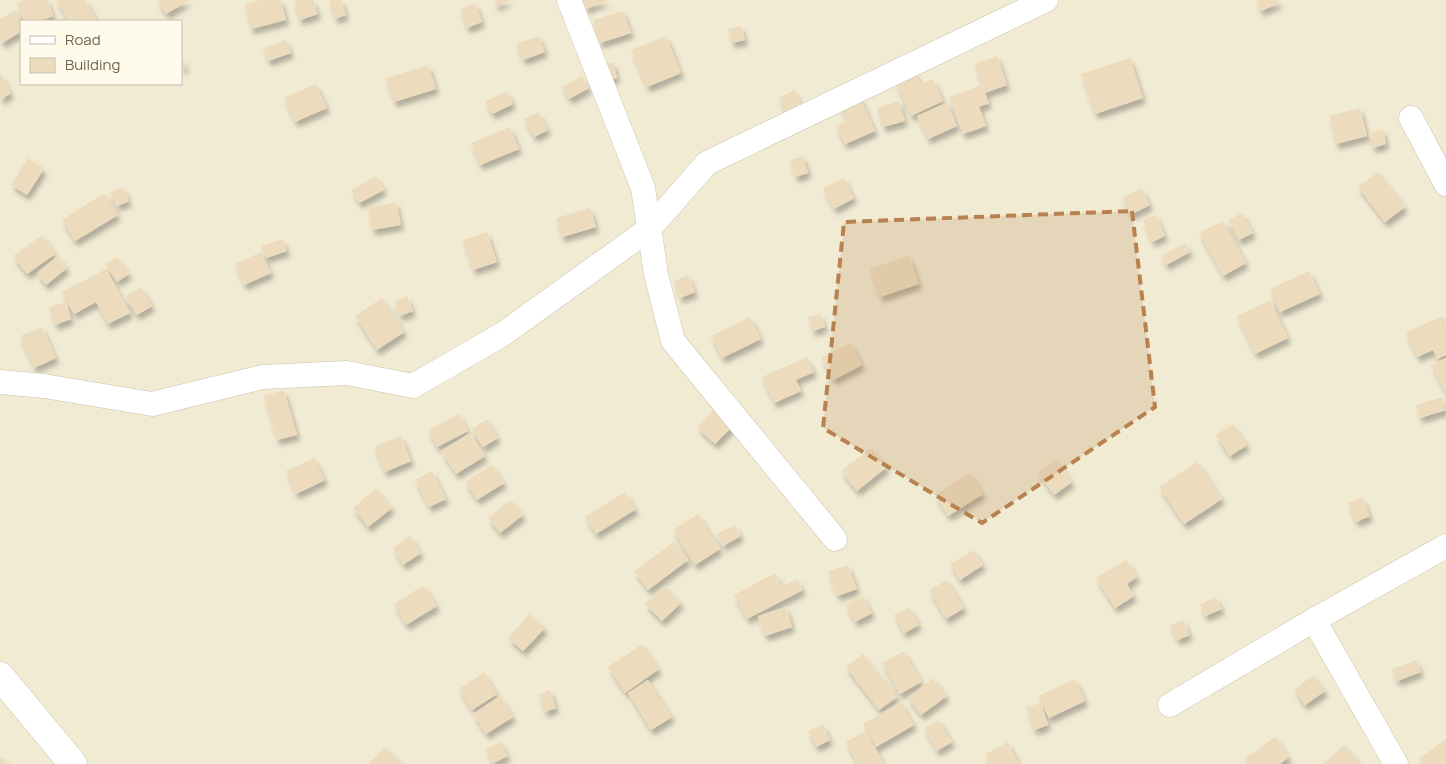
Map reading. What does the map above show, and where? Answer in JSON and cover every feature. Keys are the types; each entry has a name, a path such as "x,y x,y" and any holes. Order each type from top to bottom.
{"main road":[{"path":"0,676 73,764"}],"street":[{"path":"569,0 643,188 656,274 673,341 835,539"},
{"path":"0,382 44,386 152,404 263,377 347,373 413,386 503,334 649,229 707,163 1046,0"},
{"path":"1411,118 1446,184"},
{"path":"1170,705 1314,620 1446,546"},
{"path":"1314,620 1396,764"}],"highlighted area":[{"path":"1132,211 1155,407 982,523 823,428 844,222"}],"shaded area":[{"path":"0,0 1446,0 1446,764 0,764"}],"building":[{"path":"27,0 47,0 53,16 43,20 24,20 17,3"},
{"path":"56,0 85,0 96,19 94,20 68,20"},
{"path":"157,0 189,0 166,14"},
{"path":"261,0 281,0 286,20 251,29 245,4"},
{"path":"313,0 318,14 300,20 294,2"},
{"path":"329,0 341,0 346,15 335,19"},
{"path":"494,0 511,0 496,6"},
{"path":"582,0 608,0 586,9"},
{"path":"1256,0 1278,0 1279,3 1261,11"},
{"path":"475,3 482,22 467,28 460,9"},
{"path":"16,10 21,20 20,33 2,43 0,39 0,19"},
{"path":"623,11 631,33 600,43 593,20"},
{"path":"741,26 745,40 732,43 728,29"},
{"path":"539,36 545,52 523,60 516,44"},
{"path":"666,36 681,73 647,87 631,50"},
{"path":"286,40 291,53 268,61 263,48"},
{"path":"997,56 1007,85 985,93 989,103 979,107 986,126 963,134 949,97 981,85 984,91 975,64"},
{"path":"1130,58 1143,98 1095,114 1081,74"},
{"path":"182,59 186,67 182,69"},
{"path":"613,62 617,78 600,82 596,66"},
{"path":"428,65 436,89 394,102 386,78"},
{"path":"915,72 920,84 933,79 943,101 911,116 895,81"},
{"path":"0,73 11,93 0,100"},
{"path":"582,76 589,88 569,99 562,87"},
{"path":"316,84 327,108 295,122 284,98"},
{"path":"856,89 875,131 845,144 836,126 847,121 837,98"},
{"path":"794,90 804,110 789,117 779,98"},
{"path":"507,91 513,104 492,114 485,102"},
{"path":"899,101 905,121 883,127 877,108"},
{"path":"946,103 957,126 928,139 917,116"},
{"path":"1360,108 1367,136 1336,144 1329,116"},
{"path":"538,112 548,130 534,137 524,119"},
{"path":"510,127 519,149 480,165 471,143"},
{"path":"1383,129 1386,144 1373,148 1369,133"},
{"path":"803,156 808,173 795,177 790,160"},
{"path":"28,158 44,169 27,195 11,185"},
{"path":"1378,172 1405,207 1385,222 1358,187"},
{"path":"376,176 384,190 359,203 351,190"},
{"path":"844,178 854,198 834,209 823,188"},
{"path":"123,187 129,201 117,206 110,192"},
{"path":"1142,188 1150,205 1130,215 1122,198"},
{"path":"104,193 118,215 75,241 62,220"},
{"path":"396,202 401,225 372,230 368,208"},
{"path":"590,208 596,227 562,237 556,218"},
{"path":"1242,213 1253,233 1239,240 1228,220"},
{"path":"1156,215 1165,236 1152,242 1143,220"},
{"path":"1223,221 1246,263 1223,276 1199,233"},
{"path":"487,232 497,262 473,270 463,240"},
{"path":"42,235 55,254 27,274 13,256"},
{"path":"283,239 287,251 266,258 261,246"},
{"path":"1185,243 1190,252 1166,265 1161,256"},
{"path":"261,252 271,273 244,285 235,264"},
{"path":"58,256 67,268 46,285 37,273"},
{"path":"909,256 919,284 880,297 870,269"},
{"path":"117,257 129,274 117,282 105,264"},
{"path":"106,269 130,313 108,324 96,302 74,314 62,292"},
{"path":"1309,271 1320,294 1280,312 1270,289"},
{"path":"688,275 695,292 680,298 674,281"},
{"path":"141,287 152,306 137,315 125,297"},
{"path":"407,296 413,311 400,316 394,302"},
{"path":"382,298 404,332 377,350 355,316"},
{"path":"1270,300 1288,338 1255,354 1237,316"},
{"path":"66,302 71,319 55,325 49,307"},
{"path":"820,314 825,327 813,331 808,317"},
{"path":"1443,316 1446,322 1446,355 1437,359 1433,350 1417,357 1406,332"},
{"path":"750,317 761,339 722,358 711,336"},
{"path":"42,327 56,358 34,368 20,336"},
{"path":"851,343 862,365 833,380 821,357"},
{"path":"807,357 814,372 796,380 801,391 774,403 762,377"},
{"path":"1446,358 1446,393 1431,365"},
{"path":"284,390 297,435 277,440 264,396"},
{"path":"1442,397 1446,410 1420,418 1416,405"},
{"path":"716,407 735,424 715,444 697,427"},
{"path":"459,414 468,431 437,447 428,430"},
{"path":"487,419 498,438 483,447 472,429"},
{"path":"1233,424 1247,445 1230,456 1216,435"},
{"path":"470,433 485,456 456,474 441,451"},
{"path":"401,436 411,461 385,472 374,447"},
{"path":"871,448 887,467 857,491 841,471"},
{"path":"314,458 325,480 296,494 286,471"},
{"path":"1057,460 1072,482 1054,495 1038,473"},
{"path":"1197,462 1222,499 1184,524 1159,487"},
{"path":"492,465 504,483 477,500 465,482"},
{"path":"432,471 446,499 429,507 415,480"},
{"path":"970,473 983,494 948,516 935,495"},
{"path":"376,488 392,508 368,527 353,508"},
{"path":"625,492 636,509 596,534 585,517"},
{"path":"1362,497 1370,516 1356,522 1348,503"},
{"path":"511,500 523,515 500,533 488,518"},
{"path":"698,514 720,549 695,565 673,530"},
{"path":"735,525 741,536 723,546 717,534"},
{"path":"410,536 421,553 403,565 393,548"},
{"path":"674,542 688,560 648,590 634,571"},
{"path":"974,550 983,565 960,580 950,564"},
{"path":"1126,560 1137,577 1127,584 1134,596 1115,608 1096,578"},
{"path":"848,565 857,589 837,596 828,571"},
{"path":"775,573 782,587 797,579 803,590 747,619 734,595"},
{"path":"947,580 964,608 946,619 929,590"},
{"path":"424,585 437,606 406,625 394,604"},
{"path":"665,586 681,603 662,621 645,604"},
{"path":"863,596 872,613 855,622 846,605"},
{"path":"1216,597 1222,609 1205,616 1200,604"},
{"path":"786,607 792,627 765,636 758,616"},
{"path":"909,607 919,625 904,633 894,615"},
{"path":"529,614 545,628 523,651 508,638"},
{"path":"1183,620 1190,635 1177,640 1170,625"},
{"path":"642,644 659,669 625,693 608,667"},
{"path":"904,651 921,682 900,694 882,663"},
{"path":"863,654 897,697 879,710 846,667"},
{"path":"1416,660 1421,672 1397,681 1392,669"},
{"path":"484,672 497,694 472,710 459,689"},
{"path":"1313,675 1325,691 1305,705 1294,690"},
{"path":"933,678 947,696 921,715 908,698"},
{"path":"1075,679 1085,701 1049,718 1038,696"},
{"path":"648,680 672,717 651,730 628,693"},
{"path":"550,690 556,708 545,712 539,694"},
{"path":"500,696 513,717 486,734 473,714"},
{"path":"901,702 914,725 876,747 863,724"},
{"path":"1041,703 1048,725 1034,730 1026,707"},
{"path":"939,720 952,742 937,751 924,728"},
{"path":"823,724 830,740 816,747 808,731"},
{"path":"866,731 884,764 858,764 846,742"},
{"path":"1275,737 1289,757 1280,764 1248,764 1244,759"},
{"path":"1446,739 1446,764 1422,764 1419,759"},
{"path":"501,742 508,756 493,763 486,749"},
{"path":"1008,742 1019,764 990,764 985,754"},
{"path":"1344,745 1358,764 1323,764"},
{"path":"386,747 401,764 368,764"},
{"path":"0,756 9,764 0,764"}]}
